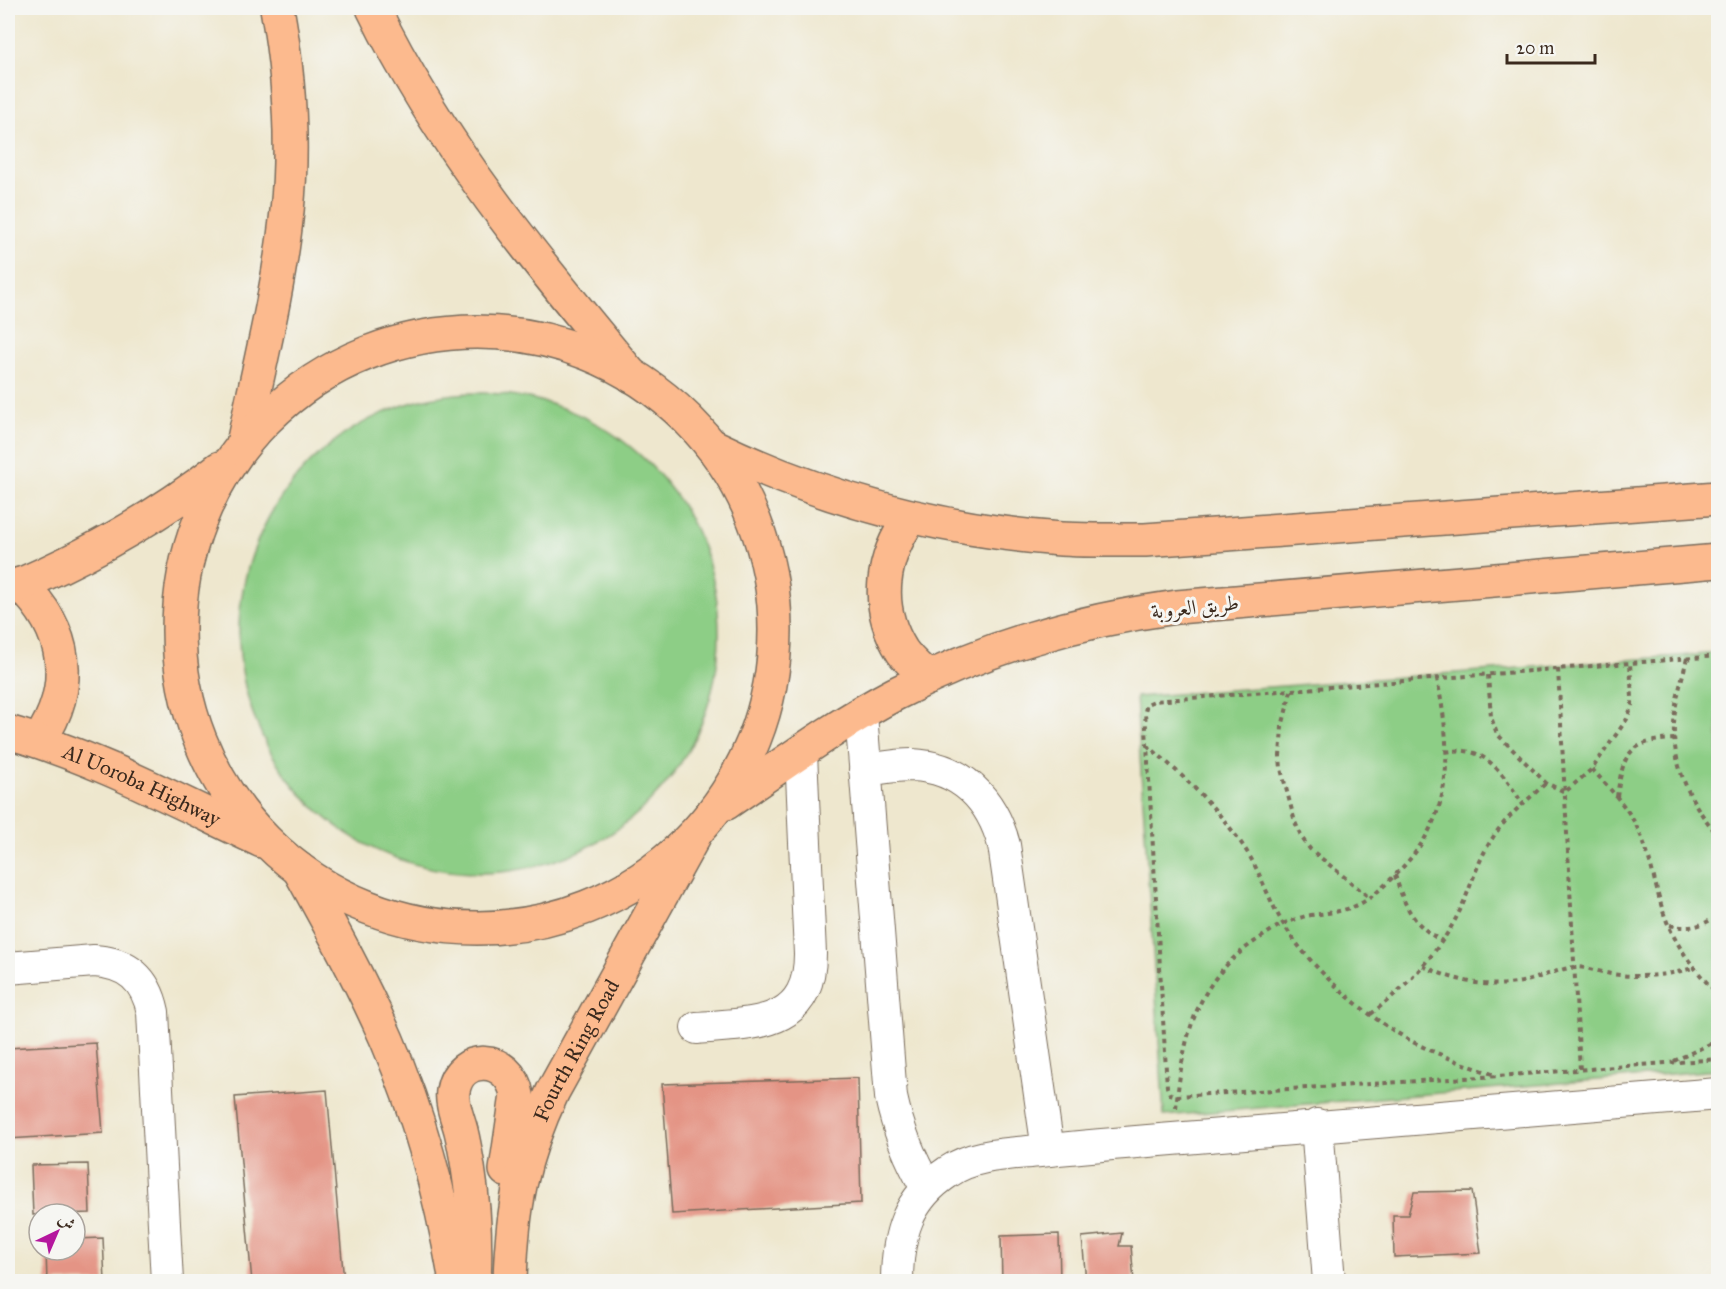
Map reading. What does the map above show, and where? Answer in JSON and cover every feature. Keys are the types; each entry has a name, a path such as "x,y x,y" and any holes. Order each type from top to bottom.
{"main road":[{"path":"14,587 83,555 152,517 193,490 237,452 266,419 290,397 317,378 346,362 376,349 441,334 474,332 540,339 603,360 632,376 669,404 710,444 747,504 770,572 776,643 772,678 764,713 737,779 694,836 668,861 639,882 574,913 503,928 467,928 431,925 396,917 362,905 330,889 299,869 272,846 248,820 209,761 186,694 179,625 181,590 198,522 213,490 237,452 280,263 287,209 290,123 286,70 277,8"},
{"path":"373,8 408,73 482,188 530,252 632,376"},
{"path":"710,444 748,463 818,490 911,518 969,529 1051,538 1145,540 1719,498"},
{"path":"911,518 901,531 887,565 884,583 885,601 888,619 898,644 915,666 928,678"},
{"name":"طريق العروبة","path":"717,808 861,714 928,678 976,657 1075,625 1126,614 1177,607 1719,561"},
{"path":"14,587 34,598 46,614 60,650 62,669 57,707 39,741"},
{"name":"Al Uoroba Highway","path":"8,732 39,741 102,766 272,846"},
{"name":"Fourth Ring Road","path":"510,1281 513,1225 523,1170 540,1117 552,1091 694,836"},
{"path":"299,869 364,991 407,1091 439,1195 456,1281"},
{"path":"474,1281 474,1230 469,1178 463,1138 453,1098 458,1078 473,1065 493,1064 503,1069 516,1085 518,1095 506,1162 508,1205 513,1225"}],"street":[{"path":"861,714 891,1097 904,1144 927,1188"},
{"path":"697,1028 768,1020 792,1006 807,982 810,954 801,753"},
{"path":"865,771 912,765 948,773 979,795 991,810 1004,845 1048,1150"},
{"path":"8,969 109,962 134,975 144,986 153,1012 167,1281"},
{"path":"897,1281 900,1236 910,1211 927,1188 949,1171 974,1160 1048,1150 1317,1125 1719,1094"},
{"path":"1317,1125 1329,1281"}],"path":[{"path":"1719,656 1150,702 1145,707 1167,1088 1170,1094 1177,1096 1498,1076 1719,1059"},
{"path":"1687,658 1675,711 1676,757 1691,797 1719,835"},
{"path":"1565,792 1592,769 1630,712 1632,698 1630,663"},
{"path":"1557,669 1582,1104"},
{"path":"1488,675 1491,717 1497,734 1546,783 1565,792"},
{"path":"1173,1139 1177,1096 1188,1034 1197,1007 1212,982 1226,965 1242,950 1283,924 1305,916 1338,912 1370,898 1412,860 1424,843 1435,821 1444,794 1446,752 1442,703 1437,679"},
{"path":"1291,691 1282,727 1280,756 1281,769 1295,822 1310,849 1370,898"},
{"path":"1617,797 1620,770 1634,749 1652,740 1674,739"},
{"path":"1146,744 1184,778 1226,822 1250,856 1283,924 1332,981 1382,1023 1421,1046 1467,1066 1498,1076"},
{"path":"1446,752 1466,750 1479,755 1502,774 1523,805"},
{"path":"1592,769 1617,797 1637,828 1648,856 1663,912 1683,953 1693,968 1719,994"},
{"path":"1371,1014 1423,966 1442,941 1462,907 1485,849 1493,836 1546,783"},
{"path":"1395,875 1409,913 1427,933 1442,941"},
{"path":"1669,925 1682,928 1695,927 1708,923 1719,915"},
{"path":"1423,966 1443,976 1487,985 1524,982 1574,968 1632,977 1655,976 1693,968"},
{"path":"1671,1063 1719,1040"}],"green space":[{"path":"479,393 526,398 571,411 612,433 649,463 679,500 701,541 714,586 719,633 714,680 701,725 679,766 649,803 612,833 571,855 526,868 479,873 432,868 387,855 346,833 309,803 279,766 257,725 244,680 239,633 244,586 257,541 279,500 309,463 346,433 387,411 432,398"},
{"path":"1718,653 1718,1070 1164,1116 1136,697"}],"building":[{"path":"96,1043 103,1133 8,1139 8,1048"},
{"path":"858,1078 861,1203 672,1214 662,1084"},
{"path":"327,1090 344,1282 252,1282 235,1097"},
{"path":"88,1164 90,1213 87,1213 87,1202 32,1202 31,1165"},
{"path":"1472,1191 1481,1253 1394,1257 1393,1215 1408,1215 1414,1192"},
{"path":"1122,1233 1119,1246 1131,1246 1134,1282 1086,1282 1082,1237"},
{"path":"1059,1234 1060,1282 1002,1282 1001,1236"},
{"path":"103,1238 105,1282 47,1282 46,1262 87,1262 87,1239"}]}
